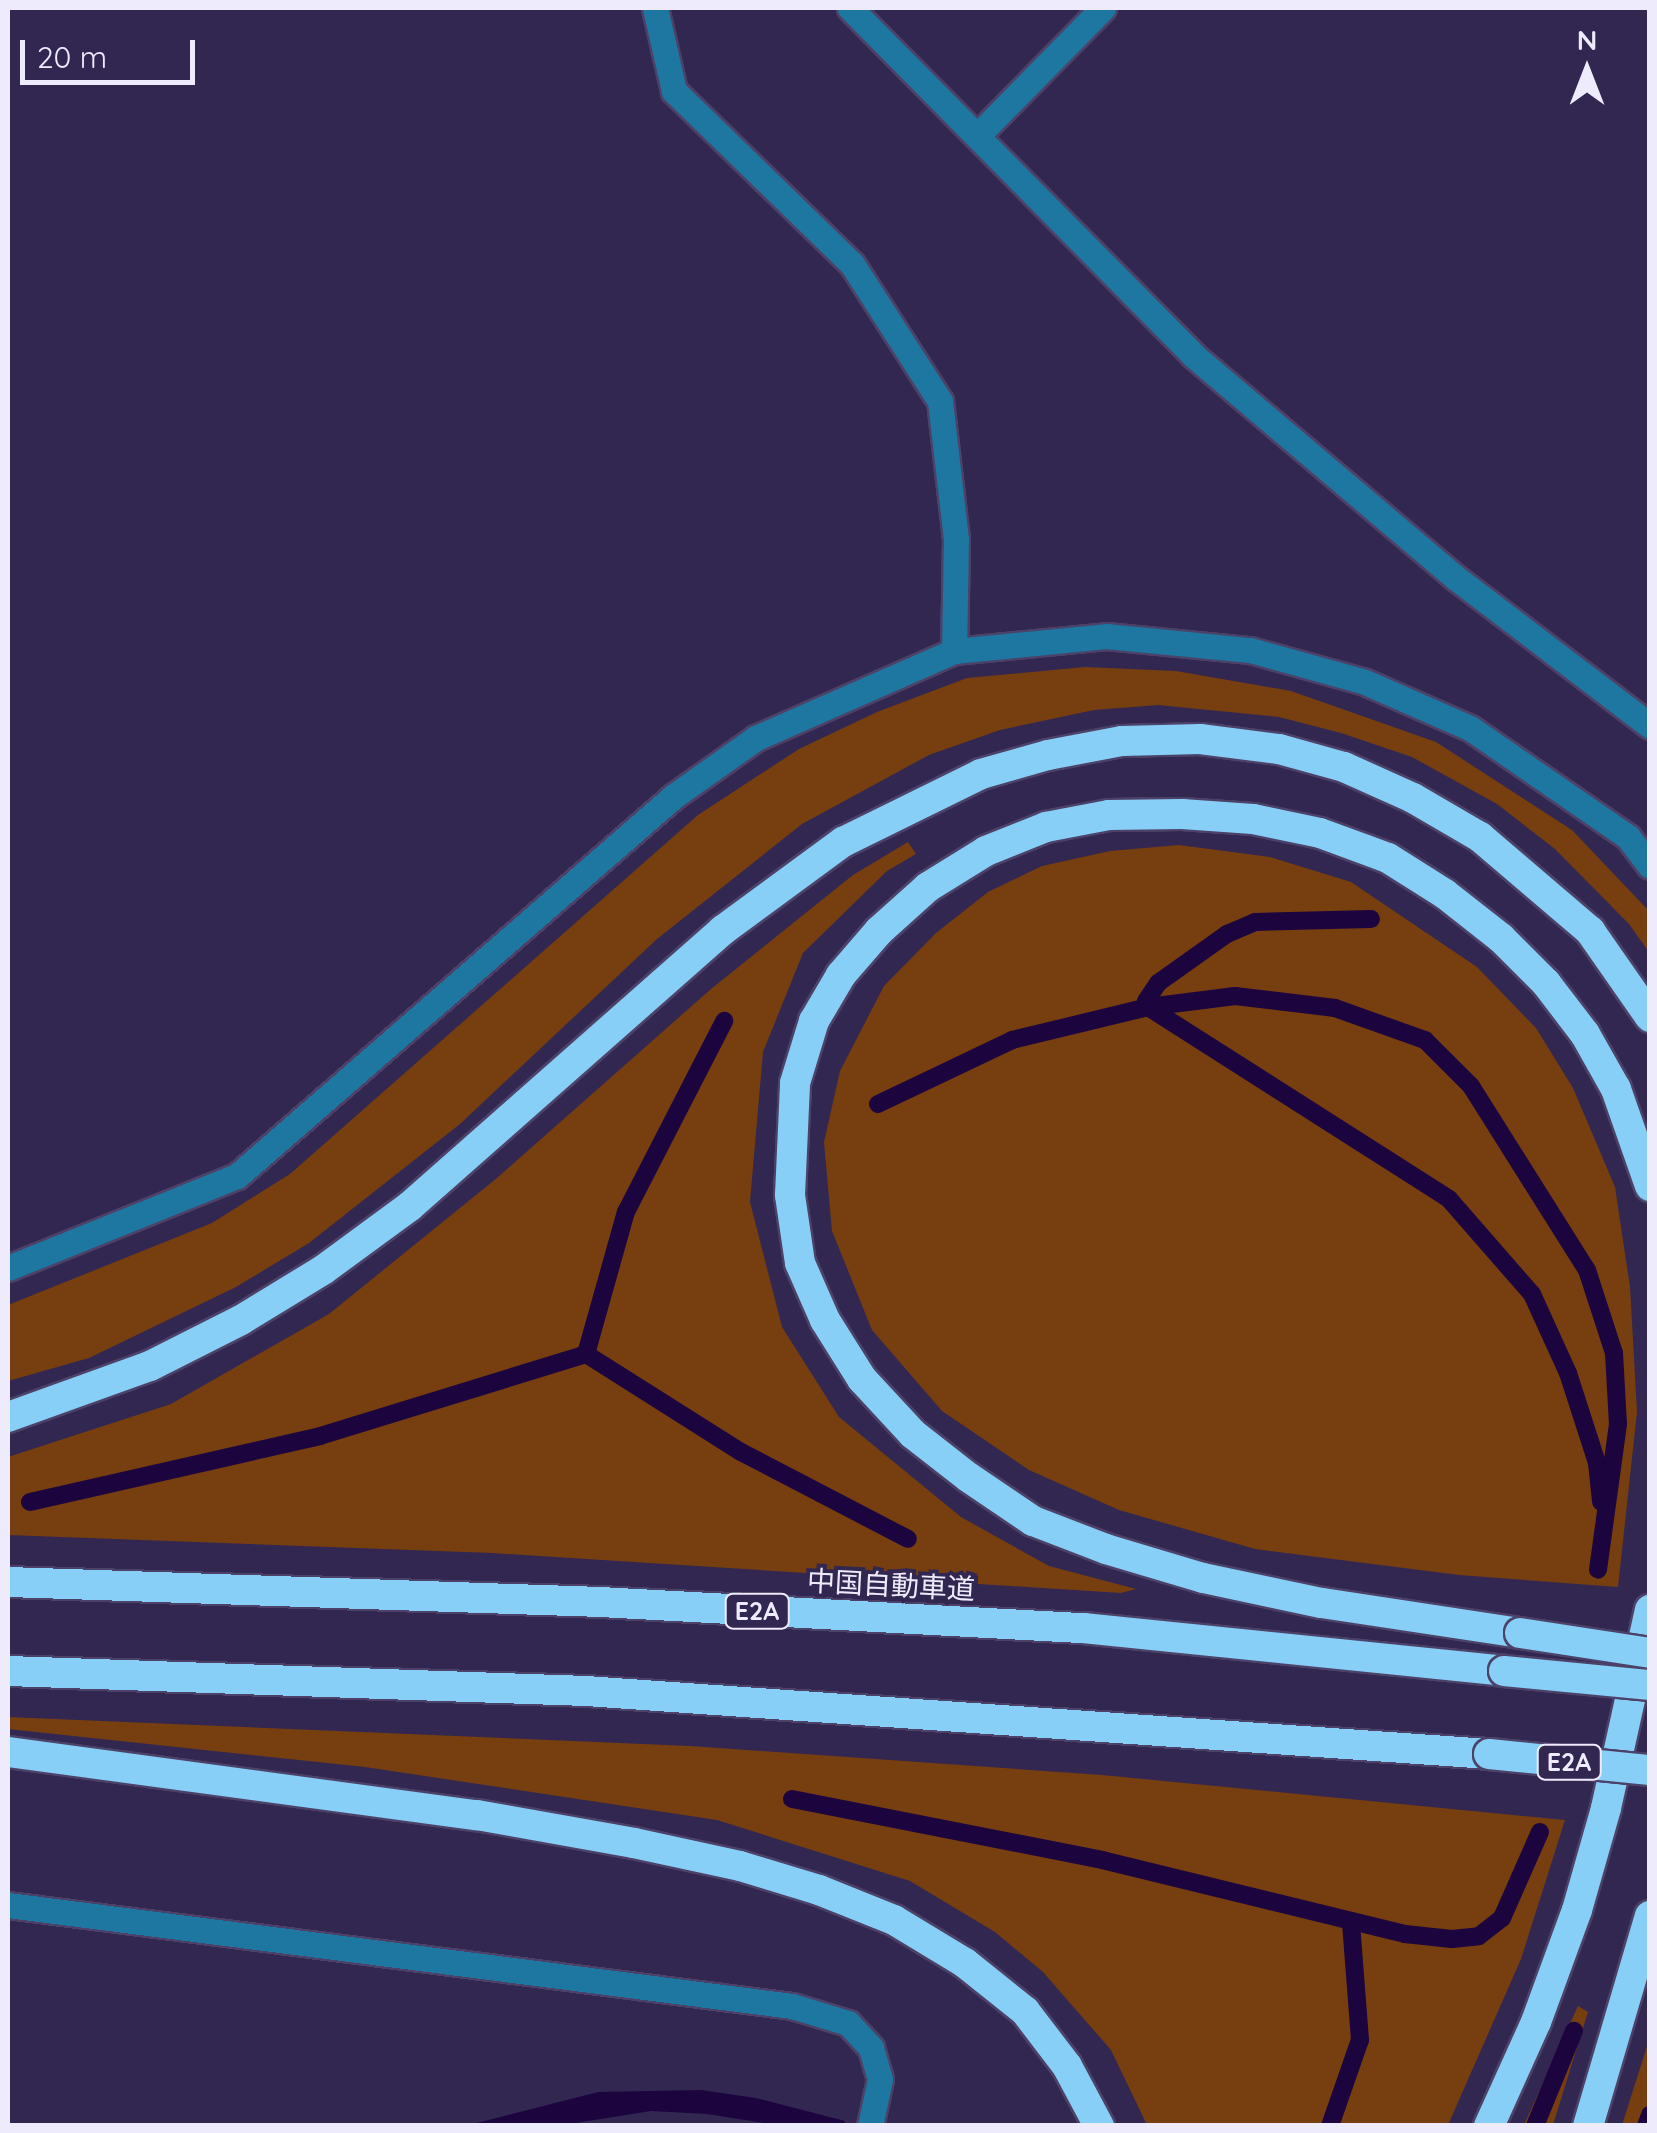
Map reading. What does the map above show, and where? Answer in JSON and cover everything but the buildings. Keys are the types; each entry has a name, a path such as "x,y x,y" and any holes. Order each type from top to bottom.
{"highway":[{"path":"8,1417 150,1366 241,1320 324,1270 410,1206 722,930 843,842 980,774 1048,755 1122,742 1200,740 1279,749 1344,767 1413,798 1480,837 1590,932 1650,1017"},
{"path":"1650,1186 1616,1089 1585,1034 1546,983 1502,938 1388,858 1320,833 1253,820 1182,814 1109,816 1046,827 986,850 928,887 879,932 841,975 814,1021 795,1082 790,1194 800,1263 825,1320 862,1379 913,1434 968,1477 1034,1521 1106,1549 1203,1578 1321,1603 1650,1653"},
{"name":"中国自動車道","path":"8,1582 600,1602 1083,1628 1650,1685"},
{"path":"1489,2126 1536,2022 1577,1910 1606,1808 1650,1610"},
{"name":"E2A","path":"8,1671 586,1691 1488,1754 1650,1770"},
{"path":"8,1752 496,1819 740,1866 820,1890 894,1920 965,1962 1026,2011 1067,2066 1099,2126"},
{"path":"1588,2126 1650,1916"}],"street":[{"path":"655,8 674,91 852,264 940,401 956,539 954,651"},
{"path":"850,8 1193,354 1456,578 1650,726"},
{"path":"977,136 1103,8"},
{"path":"8,1268 237,1176 674,796 756,738 954,651 1106,636 1250,650 1365,682 1470,728 1628,837 1650,866"},
{"path":"8,1905 792,2006 848,2023 871,2048 880,2078 870,2126"}],"shaded area":[{"path":"1085,667 1176,671 1291,691 1436,742 1572,830 1649,911 1649,952 1629,924 1555,849 1497,804 1412,757 1279,717 1158,705 1094,710 1000,730 929,755 802,824 657,939 460,1124 309,1243 236,1287 89,1358 8,1381 8,1305 212,1223 290,1174 698,815 799,749 877,712 967,678"},
{"path":"908,842 916,854 887,871 803,953 763,1052 750,1202 782,1327 839,1417 961,1517 1049,1566 1136,1589 1121,1593 492,1553 8,1535 8,1457 171,1404 329,1314 497,1178 711,989 853,875"},
{"path":"1179,845 1270,857 1351,882 1477,967 1536,1028 1573,1088 1615,1187 1630,1287 1637,1412 1618,1587 1459,1575 1255,1549 1119,1510 1029,1470 942,1411 872,1330 832,1231 824,1142 840,1071 884,986 936,933 988,892 1042,866 1110,851"},
{"path":"8,1717 690,1746 1102,1775 1565,1820 1521,1959 1448,2125 1147,2125 1111,2050 1043,1972 995,1932 910,1881 717,1820 365,1767 8,1729"},
{"path":"1578,2006 1588,2012 1553,2125 1524,2125"},
{"path":"1649,2040 1649,2125 1622,2125"},
{"path":"701,2090 756,2098 845,2121 844,2125 776,2125 707,2114 651,2111 563,2125 469,2125 598,2092"}],"waterway":[{"path":"1146,1001 1158,983 1227,934 1255,922 1371,919"},
{"path":"878,1104 1012,1040 1148,1007 1235,996 1335,1008 1425,1040 1471,1086 1587,1270 1614,1353 1618,1424 1598,1570"},
{"path":"1148,1007 1449,1199 1532,1294 1568,1373 1597,1463 1601,1502"},
{"path":"586,1354 626,1212 724,1021"},
{"path":"30,1502 320,1436 586,1354 741,1452 908,1539"},
{"path":"792,1799 1102,1860 1405,1934 1452,1939 1479,1936 1502,1918 1540,1832"},
{"path":"1330,2126 1360,2040 1351,1923"},
{"path":"1535,2126 1574,2031"},
{"path":"1646,2126 1650,2115"}]}
